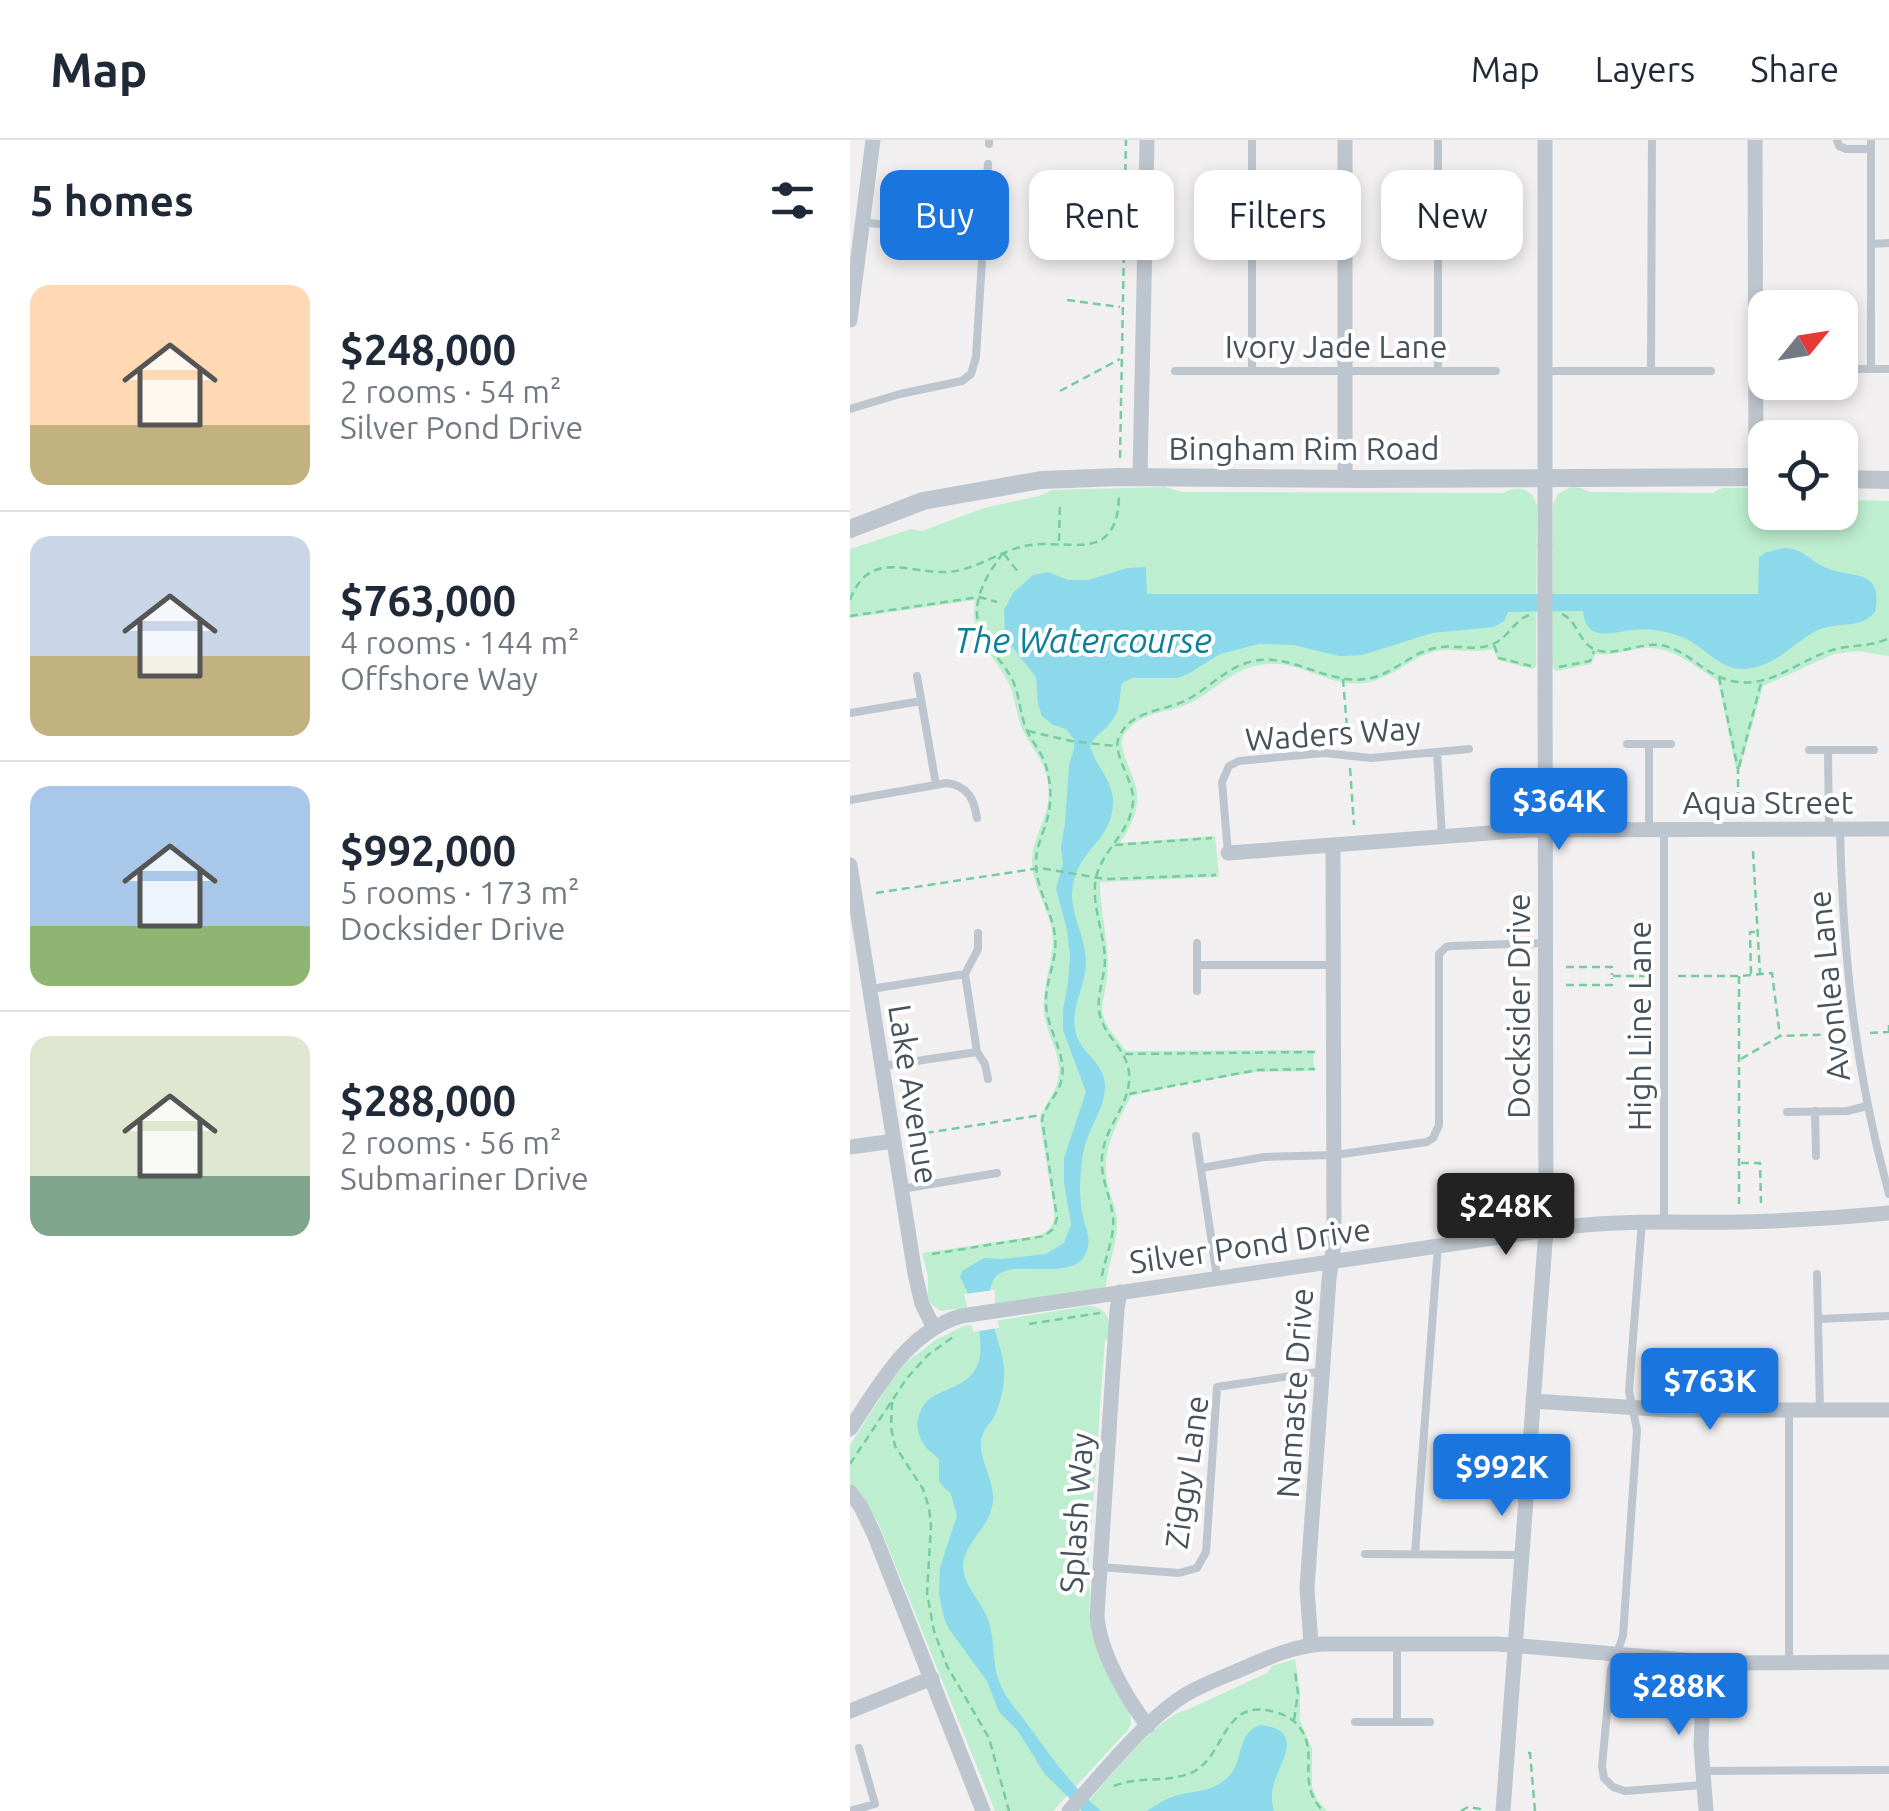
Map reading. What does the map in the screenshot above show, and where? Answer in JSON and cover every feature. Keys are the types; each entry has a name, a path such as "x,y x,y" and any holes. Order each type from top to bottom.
{"street":[{"path":"850,320 859,211 873,140"},
{"path":"1140,478 1147,140"},
{"path":"1345,140 1346,479"},
{"name":"Docksider Drive","path":"1502,1811 1546,1230 1545,140"},
{"path":"1755,140 1758,290"},
{"name":"Bingham Rim Road","path":"850,529 923,501 1041,480 1748,477"},
{"path":"1858,479 1889,480"},
{"name":"Aqua Street","path":"1228,853 1546,830 1889,829"},
{"name":"Namaste Drive","path":"1310,1645 1307,1588 1334,1243 1333,846"},
{"name":"Lake Avenue","path":"850,866 918,1292 934,1328"},
{"path":"850,1147 894,1142"},
{"name":"Silver Pond Drive","path":"850,1430 892,1368 915,1343 934,1328 961,1316 1546,1230 1642,1221 1771,1221 1889,1213"},
{"name":"Splash Way","path":"1120,1292 1096,1616 1099,1634 1123,1688 1148,1726"},
{"path":"1533,1400 1671,1410 1889,1410"},
{"path":"850,1492 874,1534 983,1811"},
{"path":"1069,1811 1103,1785 1165,1709 1197,1689 1271,1656 1310,1645 1514,1646 1704,1662 1889,1662"},
{"path":"1704,1662 1706,1811"},
{"path":"850,1711 932,1678"}],"lane":[{"path":"1252,140 1252,370"},
{"path":"1438,140 1438,371"},
{"path":"1652,140 1652,371"},
{"path":"1837,140 1846,149 1871,144 1870,369"},
{"path":"988,164 988,170"},
{"path":"1871,244 1889,243"},
{"path":"850,409 962,381 970,374 976,357 982,260"},
{"path":"1858,369 1889,369"},
{"name":"Ivory Jade Lane","path":"1175,370 1496,371"},
{"path":"1546,371 1711,370"},
{"path":"917,676 936,785"},
{"path":"850,713 921,700"},
{"path":"1627,744 1671,744"},
{"name":"High Line Lane","path":"1649,744 1664,976 1664,1221"},
{"name":"Waders Way","path":"1228,853 1222,782 1234,763 1324,753 1371,758 1469,749"},
{"path":"1809,750 1874,750"},
{"name":"Avonlea Lane","path":"1828,750 1855,1033 1867,1106 1889,1194"},
{"path":"1436,752 1442,837"},
{"path":"850,800 954,784 966,790 978,818"},
{"path":"978,933 978,949 965,974 977,1052 985,1064 988,1080"},
{"path":"1196,943 1197,991"},
{"path":"1200,1168 1264,1157 1335,1155 1426,1142 1437,1132 1437,958 1441,950 1451,946 1545,944"},
{"path":"1197,965 1334,964"},
{"path":"869,989 965,974"},
{"path":"882,1066 977,1052"},
{"path":"1787,1112 1867,1106"},
{"path":"1815,1111 1816,1156"},
{"path":"1196,1136 1217,1277"},
{"path":"902,1189 997,1173"},
{"path":"1642,1221 1630,1391 1637,1430 1622,1636 1611,1669 1604,1778 1613,1787 1626,1791 1703,1778 1889,1770"},
{"path":"1414,1554 1438,1246"},
{"path":"1817,1274 1820,1410"},
{"path":"1818,1319 1889,1316"},
{"name":"Ziggy Lane","path":"1100,1568 1179,1573 1196,1568 1206,1552 1217,1387 1324,1372"},
{"path":"1789,1410 1789,1662"},
{"path":"1365,1554 1522,1556"},
{"path":"1397,1644 1397,1722"},
{"path":"1356,1722 1430,1722"},
{"path":"850,1810 875,1804 859,1748"}],"path":[{"path":"1125,170 1126,140"},
{"path":"1120,461 1124,260"},
{"path":"1067,300 1123,307"},
{"path":"1060,391 1122,358"},
{"path":"850,600 860,580 873,571 901,567 954,571 1032,544 1086,546 1101,539 1113,525 1119,501"},
{"path":"1060,502 1060,544"},
{"path":"1003,553 1019,573"},
{"path":"932,1254 1038,1238 1054,1228 1057,1213 1042,1125 1062,1071 1046,1006 1056,941 1036,868 1036,853 1049,814 1050,787 1046,765 1027,731 1012,680 982,634 977,615 987,577 1003,553"},
{"path":"850,616 979,597 996,602"},
{"path":"1101,1294 1113,1228 1102,1173 1102,1152 1127,1094 1129,1076 1123,1054 1099,1012 1104,957 1096,877 1128,822 1133,803 1132,785 1117,746 1119,735 1137,717 1186,700 1249,662 1279,659 1330,676 1366,679 1384,674 1431,648 1494,644 1530,614"},
{"path":"1558,614 1570,618 1594,650 1662,646 1680,652 1719,677 1739,682 1762,682 1830,651 1889,638"},
{"path":"1494,644 1499,658 1545,665 1590,661 1594,650"},
{"path":"1719,677 1738,769 1738,814"},
{"path":"1738,769 1762,682"},
{"path":"1027,731 1117,746"},
{"path":"1113,846 1213,838"},
{"path":"1752,851 1760,974"},
{"path":"876,893 1036,868 1096,877 1216,875"},
{"path":"1750,975 1750,932 1756,932"},
{"path":"1566,967 1612,967 1612,985 1566,985"},
{"path":"1612,976 1739,976 1772,972 1780,1036"},
{"path":"1739,976 1739,1215"},
{"path":"1889,1026 1889,1038"},
{"path":"1739,1060 1780,1036 1888,1032"},
{"path":"1123,1054 1315,1052"},
{"path":"1127,1094 1257,1070 1315,1070"},
{"path":"913,1135 1043,1115"},
{"path":"1739,1163 1760,1163 1760,1203"},
{"path":"1023,1324 1102,1312"},
{"path":"850,1464 907,1378 928,1355 957,1334"},
{"path":"892,1401 891,1427 896,1446 923,1489 929,1508 927,1594 934,1631 956,1685 989,1738 1009,1811"},
{"path":"1294,1721 1298,1694 1295,1672"},
{"path":"1103,1785 1182,1776 1196,1770 1209,1760 1229,1725 1244,1714 1272,1710 1294,1721 1307,1741 1309,1788 1323,1811"},
{"path":"1528,1753 1535,1811"},
{"path":"1461,1811 1468,1807 1480,1811"}],"green space":[{"path":"1165,487 1182,492 1524,490 1532,495 1537,506 1536,667 1498,660 1493,649 1432,652 1382,678 1363,683 1329,679 1285,665 1261,665 1240,672 1192,702 1146,717 1130,727 1122,741 1136,786 1137,807 1120,843 1215,836 1219,877 1100,882 1108,959 1102,1006 1106,1022 1126,1051 1313,1050 1314,1071 1257,1072 1131,1096 1111,1139 1106,1161 1117,1220 1106,1288 941,1311 928,1298 922,1253 1036,1236 1045,1233 1054,1220 1040,1121 1059,1071 1044,1013 1053,940 1032,864 1049,788 1044,767 1021,726 1008,682 979,636 975,600 850,618 850,549 1052,490"},
{"path":"1571,487 1590,492 1713,493 1722,488 1748,488 1748,530 1858,530 1858,500 1889,501 1889,656 1857,651 1834,654 1763,686 1740,769 1736,769 1718,681 1683,658 1665,650 1644,648 1596,654 1591,664 1556,671 1552,667 1553,504 1558,494"},
{"path":"1088,1306 1100,1309 1106,1316 1110,1337 1105,1340 1087,1584 1089,1611 1092,1634 1117,1693 1130,1712 1131,1724 1053,1811 995,1811 878,1522 850,1482 850,1445 907,1362 937,1339 964,1326"},
{"path":"1295,1659 1300,1720 1312,1749 1312,1787 1327,1811 1080,1811 1131,1753 1176,1714 1267,1673 1272,1666"}],"water":[{"name":"The Watercourse","path":"1785,548 1832,570 1869,580 1877,597 1875,612 1863,621 1818,630 1755,668 1729,666 1687,639 1665,632 1642,629 1600,633 1589,627 1583,611 1508,612 1504,621 1494,627 1432,633 1362,655 1339,656 1294,645 1259,644 1220,654 1177,678 1132,678 1122,683 1116,714 1090,745 1112,792 1112,815 1079,866 1072,894 1086,960 1074,1024 1083,1047 1101,1070 1105,1085 1081,1164 1081,1200 1088,1246 1082,1259 1071,1266 1011,1270 999,1274 992,1283 990,1306 1004,1379 997,1411 981,1441 993,1498 989,1515 967,1551 963,1567 989,1623 997,1673 1005,1693 1062,1770 1101,1811 1082,1811 1044,1773 1018,1731 999,1712 987,1681 944,1618 939,1594 940,1567 957,1516 951,1494 939,1482 939,1459 923,1443 918,1424 920,1411 928,1400 969,1377 980,1356 977,1321 960,1277 962,1271 984,1258 1046,1254 1064,1243 1071,1224 1064,1158 1086,1092 1063,1030 1070,956 1056,889 1063,863 1061,847 1074,739 1066,729 1042,716 1036,677 1005,634 1004,610 1013,593 1033,575 1048,572 1068,580 1088,580 1127,568 1146,567 1147,594 1758,594 1759,557"},
{"path":"1260,1725 1283,1733 1286,1740 1272,1790 1274,1811 1147,1811 1171,1797 1222,1782 1233,1771 1247,1735"}],"pier":[{"path":"995,1290 999,1328 973,1332 964,1294"}]}
